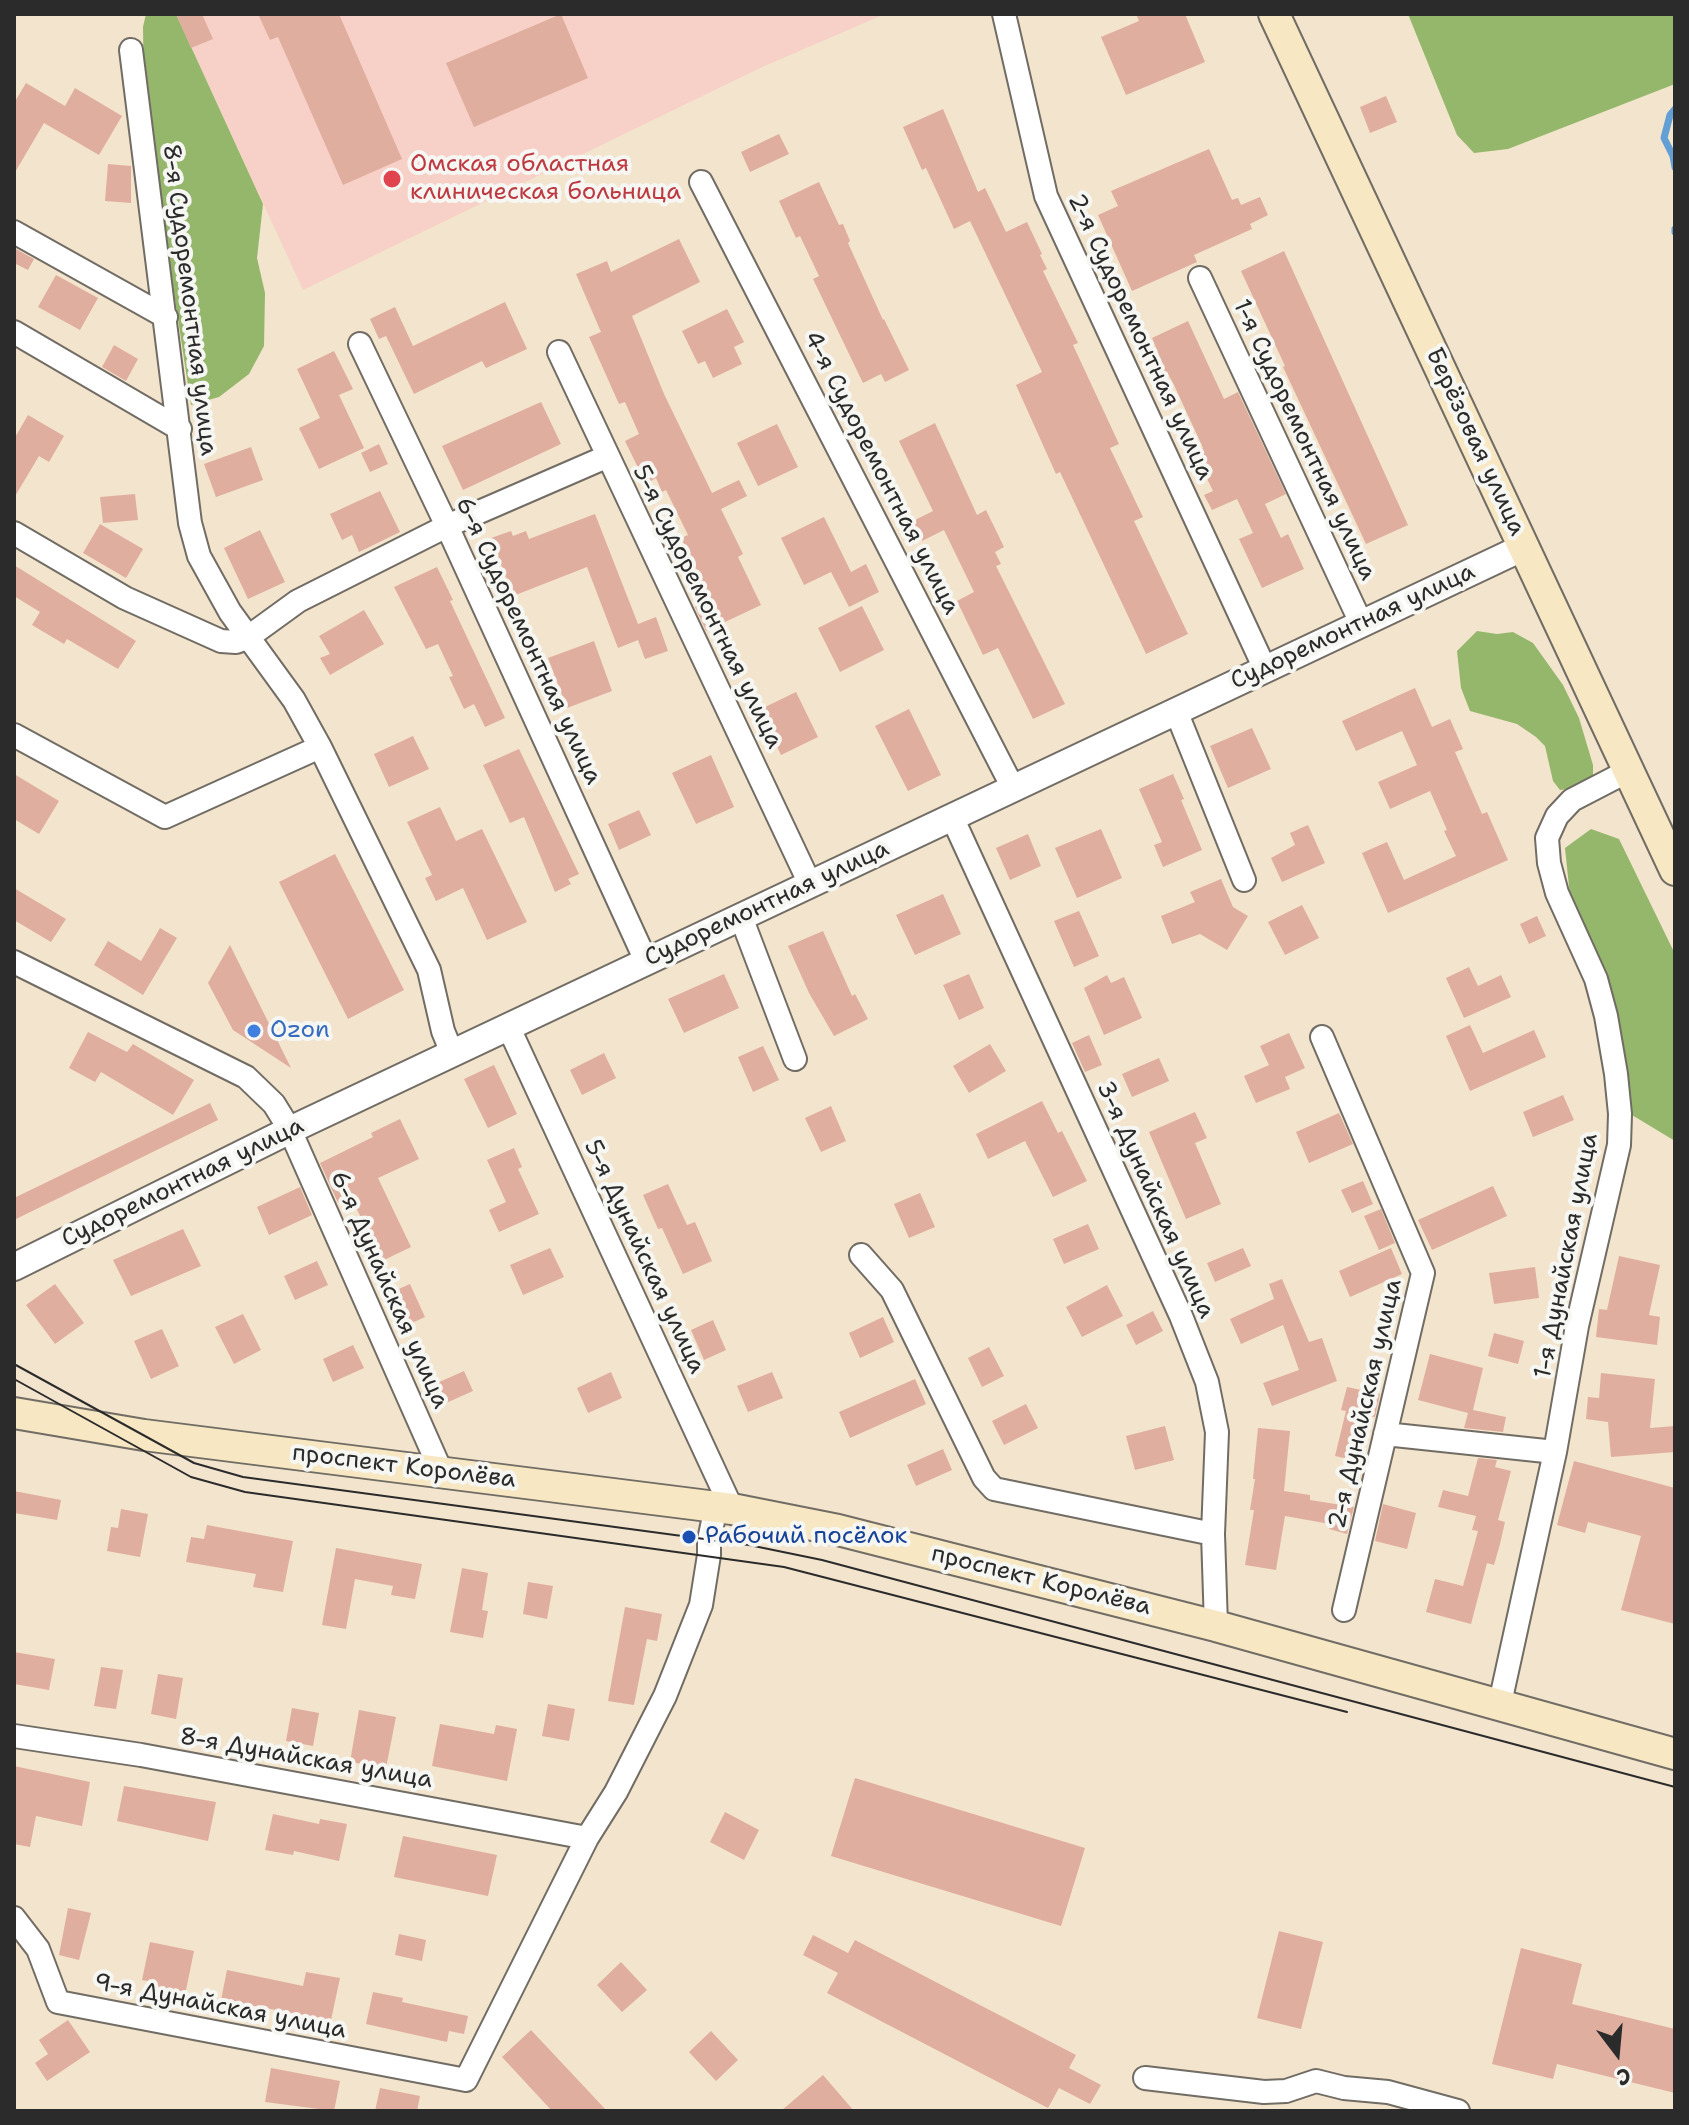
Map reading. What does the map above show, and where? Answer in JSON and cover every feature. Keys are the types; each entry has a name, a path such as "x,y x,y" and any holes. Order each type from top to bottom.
{"main road":[{"name":"Берёзовая улица","path":"1274,14 1675,870"},
{"name":"проспект Королёва","path":"14,1413 144,1435 724,1508 838,1530 1216,1626 1675,1754"}],"street":[{"name":"2-я Судоремонтная улица","path":"1004,14 1046,196 1265,669"},
{"name":"8-я Судоремонтная улица","path":"131,50 190,523 199,556 230,612 294,700 320,747 429,970 443,1031 452,1053"},
{"name":"4-я Судоремонтная улица","path":"701,182 1013,788"},
{"path":"14,232 166,317"},
{"name":"1-я Судоремонтная улица","path":"1200,278 1361,623"},
{"path":"14,332 180,429"},
{"name":"6-я Судоремонтная улица","path":"360,344 646,961"},
{"name":"5-я Судоремонтная улица","path":"559,352 810,884"},
{"path":"14,533 125,598 221,641 236,642 247,638 298,601 447,526 606,457"},
{"name":"Судоремонтная улица","path":"14,1267 508,1026 1524,547"},
{"path":"1176,711 1244,880"},
{"path":"14,735 165,817 320,747"},
{"name":"1-я Дунайская улица","path":"1500,1703 1555,1452 1577,1326 1619,1145 1616,1074 1600,991 1557,893 1549,863 1547,838 1557,816 1572,800 1628,771"},
{"name":"3-я Дунайская улица","path":"952,817 1181,1316 1207,1382 1217,1432 1213,1534 1216,1626"},
{"path":"741,917 795,1059"},
{"name":"6-я Дунайская улица","path":"14,962 246,1077 274,1104 290,1130 441,1471"},
{"name":"5-я Дунайская улица","path":"508,1026 724,1508"},
{"name":"2-я Дунайская улица","path":"1322,1037 1423,1273 1344,1610"},
{"path":"861,1255 892,1290 984,1478 994,1489 1213,1534"},
{"path":"1385,1434 1555,1452"},
{"path":"587,1838 616,1792 665,1696 701,1605 709,1540 724,1508"},
{"name":"8-я Дунайская улица","path":"14,1736 141,1755 587,1838"},
{"name":"9-я Дунайская улица","path":"14,1918 38,1949 58,2002 466,2080 587,1838"},
{"path":"1145,2078 1264,2092 1286,2091 1316,2081 1344,2088 1388,2092 1458,2111"}],"shaded area":[{"name":"Омская областная клиническая больница","path":"176,14 885,14 760,68 303,290"}],"green space":[{"path":"146,14 176,14 263,204 257,258 265,293 264,346 249,374 219,397 191,405 144,95 143,27"},
{"path":"1408,14 1675,14 1675,84 1508,149 1474,153 1457,135"},
{"path":"1477,631 1497,634 1513,632 1533,643 1563,685 1579,718 1593,765 1593,778 1586,787 1560,790 1553,781 1545,746 1536,737 1517,724 1470,711 1461,688 1457,651"},
{"path":"1591,829 1619,839 1675,954 1675,1141 1627,1112 1573,925 1565,848"}],"building":[{"path":"176,14 202,14 213,39 191,48"},
{"path":"258,14 339,14 402,159 343,185 278,37 270,40"},
{"path":"561,14 588,78 474,127 446,63"},
{"path":"1136,14 1185,14 1205,62 1126,95 1101,37 1139,21"},
{"path":"26,83 65,106 75,88 122,116 99,155 44,123 14,174 14,103"},
{"path":"1386,96 1397,122 1370,133 1360,107"},
{"path":"943,109 978,192 985,188 1006,232 1027,222 1047,269 1043,271 1078,343 1073,345 1119,444 1110,448 1143,517 1134,521 1188,634 1146,654 1060,472 1056,474 1016,385 1042,372 970,221 954,229 903,127"},
{"path":"779,134 789,154 750,172 741,152"},
{"path":"1209,149 1232,200 1238,198 1241,205 1260,197 1268,215 1250,224 1252,229 1194,255 1197,262 1132,291 1098,215 1118,206 1111,191"},
{"path":"108,164 131,166 131,203 105,201"},
{"path":"819,182 839,225 843,224 850,241 848,243 909,370 885,382 881,374 863,383 813,279 819,276 800,236 796,238 779,201"},
{"path":"679,239 700,282 632,316 664,394 712,493 739,480 747,496 721,509 743,554 738,557 761,605 706,631 695,607 710,599 681,538 688,535 666,490 662,492 656,478 646,484 625,441 639,434 625,402 619,404 589,337 601,332 576,274 607,261 611,272"},
{"path":"14,248 34,259 28,270 14,263"},
{"path":"1284,251 1408,525 1366,544 1241,271"},
{"path":"56,275 98,298 80,330 38,307"},
{"path":"505,302 527,349 486,368 482,361 414,394 386,336 379,339 370,319 395,307 413,346"},
{"path":"727,309 744,342 734,347 742,364 713,378 705,361 698,364 682,331"},
{"path":"1188,321 1224,399 1238,392 1286,494 1265,504 1281,538 1288,534 1304,569 1262,588 1239,539 1253,533 1237,499 1212,510 1204,495 1213,491 1194,452 1203,448 1174,385 1167,372 1163,374 1155,357 1159,355 1152,338"},
{"path":"114,345 138,359 126,381 102,367"},
{"path":"334,351 353,389 339,395 364,448 319,469 299,428 320,418 297,369"},
{"path":"541,402 561,444 463,490 442,446"},
{"path":"28,415 64,436 49,462 39,456 14,498 14,439"},
{"path":"935,423 977,515 986,510 1004,547 995,552 1001,564 996,566 1065,704 1033,719 998,648 983,655 957,601 974,592 944,530 922,541 913,521 933,511 899,441"},
{"path":"777,424 798,467 758,486 737,443"},
{"path":"379,444 388,464 370,472 361,453"},
{"path":"251,447 263,480 216,497 204,464"},
{"path":"380,491 400,532 359,552 352,535 342,540 330,514"},
{"path":"135,494 138,520 103,523 100,497"},
{"path":"595,514 638,624 656,617 668,651 645,659 638,640 618,648 587,567 513,596 491,538 511,531 513,536 526,531 529,539"},
{"path":"824,517 851,572 866,564 879,592 849,607 831,572 804,585 781,538"},
{"path":"100,524 143,549 126,578 83,553"},
{"path":"260,530 285,582 248,599 224,548"},
{"path":"14,565 136,641 118,669 67,639 64,644 32,625 40,612 14,596"},
{"path":"437,567 505,718 485,727 474,704 464,709 438,644 426,649 394,587"},
{"path":"862,606 884,650 840,672 818,628"},
{"path":"364,610 384,644 330,675 320,658 330,654 319,636"},
{"path":"594,641 612,691 567,708 548,658"},
{"path":"1415,688 1432,727 1450,719 1463,749 1455,752 1482,814 1487,812 1508,860 1388,913 1362,853 1387,842 1404,880 1456,856 1430,791 1390,809 1378,782 1417,765 1402,731 1356,751 1342,721"},
{"path":"796,692 818,737 781,755 759,710"},
{"path":"909,709 941,775 908,791 875,726"},
{"path":"1252,728 1271,769 1228,788 1210,746"},
{"path":"413,736 429,769 389,787 374,754"},
{"path":"519,749 579,874 568,879 571,884 555,892 524,817 510,823 483,765"},
{"path":"711,755 734,807 696,824 672,773"},
{"path":"14,774 59,801 39,834 14,819"},
{"path":"1173,774 1202,850 1163,867 1154,845 1162,842 1139,789"},
{"path":"440,807 456,841 482,829 527,922 487,940 463,888 436,901 425,878 432,875 407,822"},
{"path":"639,810 651,835 619,850 608,824"},
{"path":"1308,825 1325,863 1282,882 1271,858 1295,845 1290,833"},
{"path":"1101,829 1122,878 1077,898 1055,848"},
{"path":"1028,834 1041,866 1010,880 996,848"},
{"path":"335,854 404,990 348,1019 279,882"},
{"path":"1221,879 1233,907 1248,916 1227,950 1200,934 1172,944 1161,916 1195,902 1190,892"},
{"path":"14,888 66,919 51,942 14,920"},
{"path":"943,894 961,934 915,955 896,915"},
{"path":"1302,905 1319,938 1285,955 1268,922"},
{"path":"1079,911 1099,956 1074,967 1054,921"},
{"path":"1537,916 1546,936 1529,944 1520,924"},
{"path":"160,928 177,938 143,995 94,965 108,941 141,961"},
{"path":"823,931 852,996 855,994 868,1019 834,1036 809,993 788,946"},
{"path":"230,945 291,1068 233,1030 208,983"},
{"path":"1469,967 1478,986 1501,975 1511,997 1464,1018 1446,978"},
{"path":"724,974 739,1008 684,1033 668,999"},
{"path":"969,974 984,1008 959,1020 943,985"},
{"path":"1107,975 1111,983 1124,977 1142,1018 1104,1035 1084,988"},
{"path":"1470,1025 1483,1053 1534,1030 1546,1057 1470,1091 1446,1036"},
{"path":"88,1032 127,1052 133,1044 194,1080 173,1115 101,1072 95,1082 69,1068"},
{"path":"1289,1033 1305,1068 1285,1077 1290,1089 1256,1103 1244,1076 1269,1065 1260,1046"},
{"path":"1089,1035 1102,1065 1085,1072 1072,1043"},
{"path":"990,1044 1006,1071 969,1093 953,1066"},
{"path":"763,1046 779,1080 753,1092 738,1057"},
{"path":"604,1053 616,1078 582,1095 570,1070"},
{"path":"1159,1058 1169,1081 1132,1097 1122,1074"},
{"path":"494,1065 517,1114 488,1128 464,1079"},
{"path":"1563,1095 1574,1120 1533,1137 1523,1112"},
{"path":"1042,1101 1058,1133 1062,1131 1087,1181 1053,1197 1025,1141 988,1159 976,1134"},
{"path":"210,1103 218,1120 14,1220 14,1198"},
{"path":"831,1106 846,1141 821,1152 805,1118"},
{"path":"1195,1112 1207,1138 1195,1143 1221,1204 1186,1219 1149,1132"},
{"path":"1339,1113 1353,1144 1309,1163 1296,1132"},
{"path":"400,1119 419,1159 378,1178 411,1247 382,1261 351,1197 338,1203 320,1163 373,1137 371,1133"},
{"path":"514,1148 522,1167 518,1169 539,1214 499,1232 489,1210 506,1202 487,1160"},
{"path":"1363,1181 1373,1204 1352,1213 1341,1190"},
{"path":"668,1184 687,1225 695,1222 712,1261 683,1274 643,1195"},
{"path":"1493,1186 1507,1216 1432,1250 1418,1220"},
{"path":"300,1187 312,1215 269,1235 257,1207"},
{"path":"920,1193 935,1227 909,1238 894,1204"},
{"path":"1381,1209 1395,1243 1379,1250 1364,1216"},
{"path":"1088,1224 1099,1249 1064,1264 1053,1239"},
{"path":"183,1229 201,1266 131,1296 113,1260"},
{"path":"550,1248 564,1277 523,1295 510,1265"},
{"path":"1243,1248 1251,1266 1215,1282 1207,1263"},
{"path":"1391,1248 1402,1274 1350,1297 1339,1271"},
{"path":"1619,1256 1660,1265 1649,1315 1660,1317 1657,1345 1596,1337 1599,1309 1607,1310"},
{"path":"317,1261 328,1285 295,1300 284,1276"},
{"path":"1535,1267 1539,1298 1494,1304 1489,1273"},
{"path":"1282,1279 1309,1342 1322,1338 1337,1381 1272,1406 1263,1383 1299,1370 1283,1325 1241,1344 1230,1319 1274,1299 1269,1284"},
{"path":"55,1284 84,1323 55,1344 26,1305"},
{"path":"410,1284 425,1317 401,1328 385,1295"},
{"path":"1107,1285 1123,1316 1082,1337 1066,1307"},
{"path":"1153,1311 1163,1331 1136,1345 1126,1325"},
{"path":"243,1314 261,1350 234,1364 215,1327"},
{"path":"883,1317 894,1342 860,1358 849,1333"},
{"path":"713,1320 726,1350 704,1360 691,1330"},
{"path":"162,1329 179,1366 151,1379 134,1341"},
{"path":"1494,1333 1524,1341 1518,1364 1488,1356"},
{"path":"353,1345 364,1368 333,1382 323,1359"},
{"path":"989,1347 1004,1376 982,1387 968,1358"},
{"path":"1430,1354 1483,1368 1473,1410 1506,1417 1503,1432 1464,1428 1468,1413 1418,1400"},
{"path":"464,1371 473,1391 446,1403 437,1383"},
{"path":"611,1372 622,1398 588,1413 577,1388"},
{"path":"772,1372 783,1398 748,1412 737,1386"},
{"path":"1601,1373 1655,1379 1650,1428 1675,1426 1675,1452 1611,1457 1608,1422 1586,1419 1588,1397 1599,1398"},
{"path":"915,1379 926,1404 850,1438 839,1412"},
{"path":"1347,1387 1380,1394 1375,1417 1368,1416 1358,1461 1335,1456 1346,1411 1341,1410"},
{"path":"1026,1404 1038,1428 1004,1445 992,1421"},
{"path":"1165,1426 1174,1460 1135,1470 1126,1436"},
{"path":"1258,1428 1290,1431 1284,1491 1310,1495 1310,1500 1354,1507 1347,1534 1329,1529 1330,1524 1285,1516 1276,1570 1245,1565 1254,1510 1250,1510"},
{"path":"943,1449 952,1470 916,1486 907,1465"},
{"path":"1478,1458 1497,1460 1495,1467 1511,1471 1498,1520 1505,1522 1500,1544 1494,1565 1487,1563 1471,1624 1426,1612 1435,1579 1463,1586 1478,1531 1472,1530 1476,1516 1438,1507 1443,1490 1468,1496"},
{"path":"1574,1461 1675,1488 1675,1624 1621,1610 1641,1536 1588,1522 1585,1533 1557,1525"},
{"path":"14,1491 61,1500 57,1520 14,1513"},
{"path":"1383,1504 1416,1513 1407,1549 1375,1541"},
{"path":"121,1509 148,1514 140,1557 107,1551 111,1527 118,1528"},
{"path":"207,1525 293,1541 283,1592 253,1587 256,1574 186,1562 191,1537 204,1539"},
{"path":"336,1548 422,1564 415,1599 391,1595 393,1586 355,1579 346,1629 322,1625"},
{"path":"462,1568 488,1573 482,1610 488,1611 483,1638 450,1632"},
{"path":"528,1582 553,1586 547,1619 523,1614"},
{"path":"625,1607 662,1614 657,1641 647,1639 634,1705 608,1701"},
{"path":"14,1652 55,1659 49,1690 14,1684"},
{"path":"101,1667 123,1670 116,1709 94,1706"},
{"path":"158,1674 183,1678 176,1719 151,1714"},
{"path":"548,1704 575,1709 569,1741 542,1736"},
{"path":"292,1708 319,1713 313,1746 286,1741"},
{"path":"359,1710 396,1717 386,1768 350,1762"},
{"path":"440,1724 494,1734 496,1725 517,1729 507,1781 432,1766"},
{"path":"14,1766 90,1782 82,1826 36,1816 30,1847 14,1844"},
{"path":"855,1778 1085,1848 1061,1926 831,1856"},
{"path":"124,1786 216,1802 208,1841 117,1821"},
{"path":"725,1812 759,1830 744,1860 710,1842"},
{"path":"273,1814 319,1824 320,1819 347,1824 339,1861 294,1851 293,1855 265,1850"},
{"path":"403,1836 497,1855 488,1896 394,1877"},
{"path":"68,1908 91,1913 79,1960 59,1955"},
{"path":"1279,1931 1323,1942 1301,2029 1257,2018"},
{"path":"399,1934 426,1940 422,1961 395,1955"},
{"path":"813,1935 848,1953 855,1940 1076,2055 1069,2068 1101,2085 1090,2104 1059,2088 1048,2108 827,1993 838,1973 803,1955"},
{"path":"150,1942 194,1951 185,1995 156,1989 157,1983 142,1980"},
{"path":"1521,1948 1582,1964 1572,2004 1675,2029 1675,2093 1557,2064 1553,2079 1492,2064"},
{"path":"621,1962 647,1990 622,2012 597,1985"},
{"path":"227,1970 303,1986 306,1972 340,1978 331,2020 221,2000"},
{"path":"373,1992 403,1998 402,2002 468,2016 464,2034 449,2031 447,2042 366,2024"},
{"path":"68,2020 90,2052 47,2081 35,2063 48,2054 39,2040"},
{"path":"531,2030 607,2111 552,2111 502,2057"},
{"path":"711,2031 738,2060 716,2081 689,2052"},
{"path":"271,2068 340,2081 334,2111 265,2102"},
{"path":"823,2075 854,2111 781,2111"},
{"path":"380,2088 420,2096 417,2111 375,2111"}],"waterway":[{"path":"1675,109 1670,115 1664,138 1675,167"}],"tram line":[{"path":"14,1364 194,1463 243,1477 749,1545 822,1560 1675,1787"},
{"path":"14,1379 191,1477 245,1492 784,1567 1347,1712"}],"place":[{"name":"Омская областная клиническая больница","path":"392,179"},
{"name":"Ozon","path":"254,1031"},
{"name":"Рабочий посёлок","path":"689,1537"}]}
